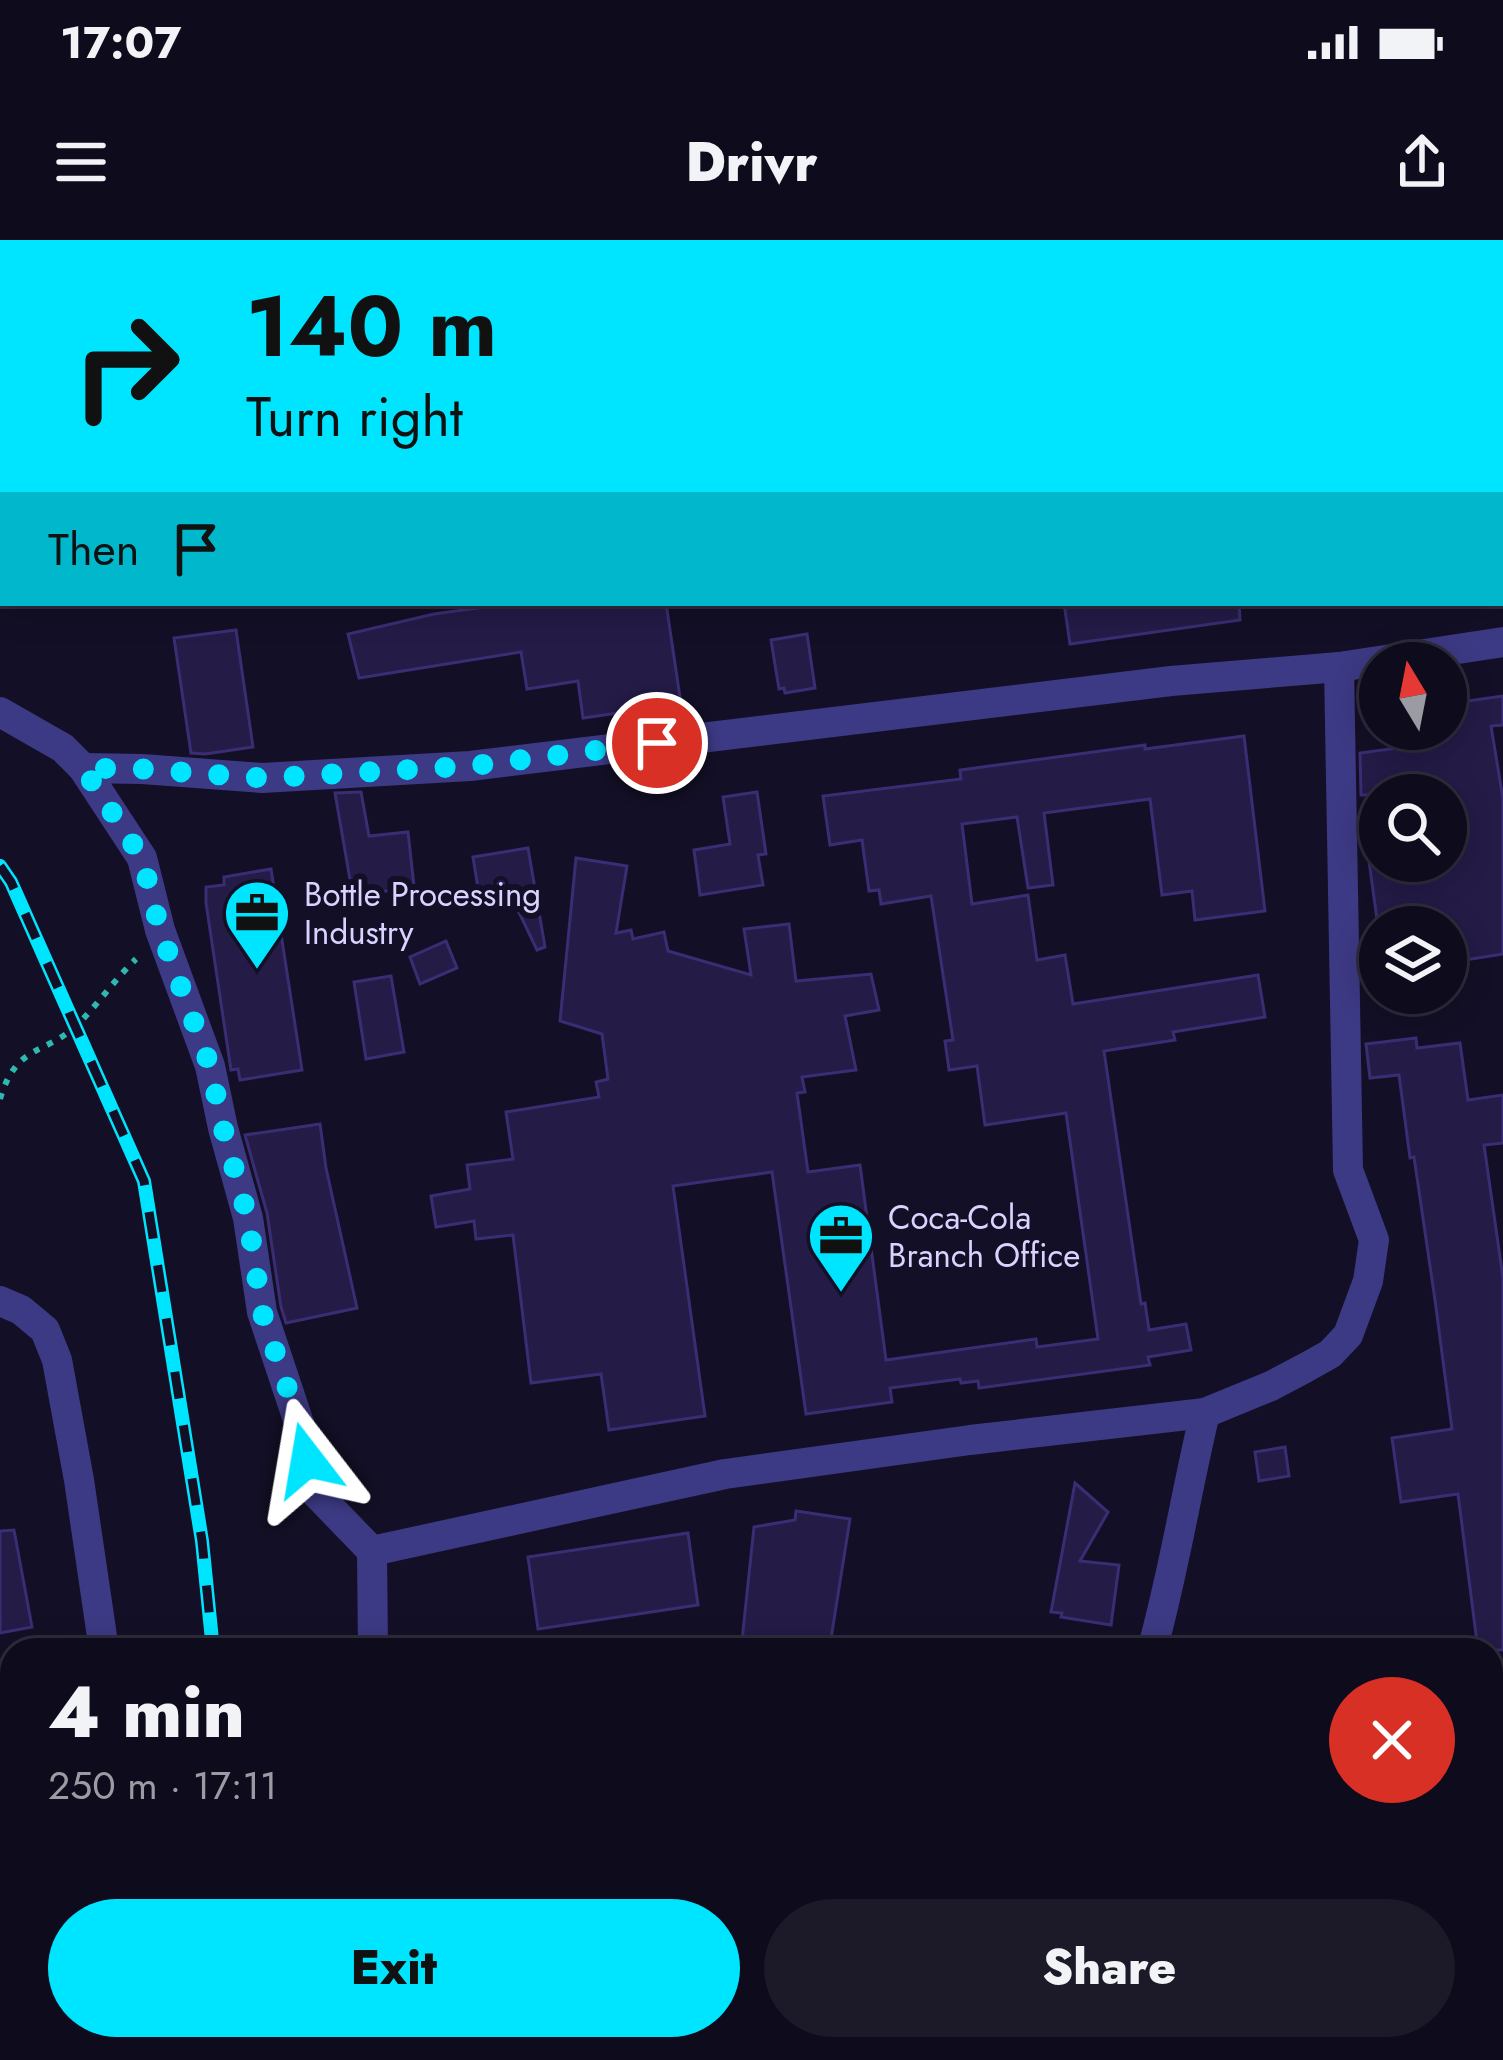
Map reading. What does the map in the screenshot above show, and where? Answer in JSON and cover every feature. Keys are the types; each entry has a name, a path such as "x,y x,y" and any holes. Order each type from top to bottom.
{"street":[{"path":"83,768 262,778 470,766 1171,681 1339,667 1503,642"},
{"path":"372,1551 725,1474 1205,1413 1271,1386 1330,1354 1348,1335 1368,1280 1374,1240 1348,1170 1339,667"},
{"path":"0,712 63,748 83,768 142,858 160,930 210,1066 248,1218 262,1312 302,1432 312,1489 372,1551 373,1638"},
{"path":"0,1301 21,1310 44,1330 57,1360 102,1638"},
{"path":"1155,1638 1172,1580 1205,1413"}],"path":[{"path":"0,1100 4,1084 21,1059 76,1027 160,930"}],"building":[{"path":"491,606 666,606 681,704 583,718 578,681 527,689 521,652 359,678 348,634"},
{"path":"1064,606 1239,606 1240,620 1070,644"},
{"path":"236,630 253,747 191,753 174,638"},
{"path":"807,634 815,688 785,693 784,688 779,689 771,640"},
{"path":"1503,696 1503,725 1491,726 1503,799 1503,954 1467,960 1467,906 1375,906 1372,882 1467,882 1467,774 1360,774 1360,753 1467,750 1467,701"},
{"path":"1244,736 1265,911 1195,920 1192,891 1162,895 1150,799 1044,813 1053,885 1028,888 1017,817 962,824 972,904 1028,895 1037,960 1065,955 1073,1004 1258,975 1265,1017 1173,1032 1175,1040 1104,1051 1141,1304 1145,1303 1149,1330 1186,1324 1191,1350 1148,1357 1150,1365 979,1388 978,1381 961,1383 960,1379 890,1388 892,1402 806,1414 772,1172 673,1186 705,1416 609,1430 601,1374 531,1383 513,1235 476,1239 474,1221 436,1227 431,1196 470,1189 467,1165 513,1159 506,1112 599,1097 596,1082 608,1079 602,1034 560,1021 576,858 627,866 616,933 631,930 633,939 664,932 668,951 751,975 744,929 789,924 796,981 871,974 879,1010 845,1016 856,1070 802,1077 805,1092 797,1093 808,1172 860,1165 886,1360 1036,1339 1037,1347 1098,1339 1066,1113 985,1125 977,1066 949,1070 945,1041 953,1040 931,896 881,904 879,890 869,891 862,840 830,845 823,796 961,779 960,770"},
{"path":"361,792 369,836 408,832 414,886 353,897 335,793"},
{"path":"757,792 766,854 758,855 763,885 700,895 694,850 730,844 723,797"},
{"path":"528,848 545,947 537,950 505,883 478,888 473,857"},
{"path":"271,869 302,1070 240,1080 238,1069 231,1070 206,887 224,885 224,877"},
{"path":"446,941 457,968 420,984 410,957"},
{"path":"391,976 404,1052 366,1059 354,982"},
{"path":"1416,1038 1417,1048 1460,1043 1468,1100 1503,1095 1503,1143 1484,1145 1503,1278 1503,1638 1476,1638 1458,1494 1401,1502 1392,1438 1452,1429 1399,1075 1370,1078 1366,1044"},
{"path":"320,1124 357,1308 286,1323 267,1213 245,1135"},
{"path":"1285,1447 1289,1476 1259,1481 1255,1452"},
{"path":"1075,1483 1108,1512 1080,1561 1119,1565 1111,1625 1051,1612"},
{"path":"796,1511 850,1519 831,1638 742,1638 754,1527 795,1520"},
{"path":"14,1530 32,1627 0,1633 0,1531"},
{"path":"688,1533 698,1605 538,1629 528,1557"}],"railway":[{"path":"0,866 144,1181 202,1541 212,1638"}],"place":[{"name":"Bottle Processing Industry","path":"257,972"},
{"name":"Coca-Cola Branch Office","path":"841,1295"}],"route":[{"path":"307,1460 262,1312 248,1218 210,1066 160,930 142,858 83,768 262,778 470,766 657,743"}]}
